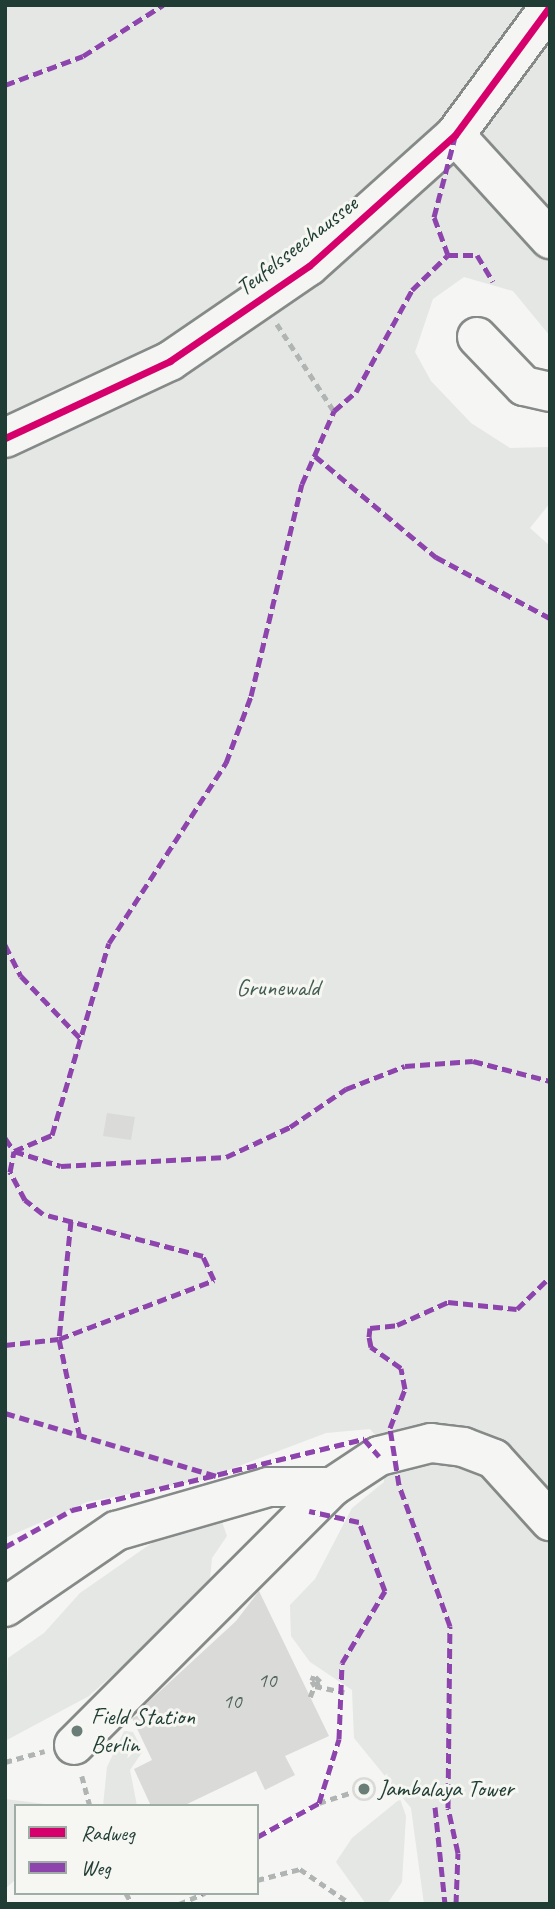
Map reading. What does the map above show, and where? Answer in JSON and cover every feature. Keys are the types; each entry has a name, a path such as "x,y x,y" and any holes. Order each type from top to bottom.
{"street":[{"name":"Teufelsseechaussee","path":"5,438 88,404 218,331 309,266 456,135 550,6"},
{"path":"456,135 550,239"},
{"path":"477,337 524,386 550,392"},
{"path":"74,1745 332,1487 379,1456 409,1446 463,1447 494,1459 550,1521"},
{"path":"5,1608 116,1531 268,1487 332,1487"}],"path":[{"path":"293,347 334,411"},
{"path":"310,1697 315,1684 320,1682 314,1675 312,1681 315,1686 344,1692"},
{"path":"5,1762 74,1745"},
{"path":"319,1803 352,1792"},
{"path":"259,1879 300,1869 351,1904"},
{"path":"183,1903 201,1895"}],"green space":[{"name":"Grunewald","path":"5,5 550,5 550,336 513,291 464,277 433,299 415,352 431,381 471,423 510,448 550,447 550,503 530,528 550,546 550,1904 424,1904 411,1808 354,1738 352,1690 310,1662 291,1636 290,1605 315,1579 352,1508 384,1482 383,1444 370,1429 326,1433 202,1480 87,1502 5,1538"},
{"path":"221,1519 227,1536 212,1558 209,1589 89,1696 5,1741 8,1658 44,1633 80,1593 159,1538"},
{"path":"124,1731 133,1732 143,1751 130,1770 137,1804 103,1804 107,1767"},
{"path":"5,1799 45,1804 14,1804 14,1881 5,1889"},
{"path":"400,1799 406,1816 402,1882 387,1904 366,1904 336,1862 352,1838"}],"building":[{"path":"107,1113 135,1117 131,1140 103,1136"},
{"path":"259,1591 329,1736 285,1756 295,1775 265,1790 256,1771 187,1804 150,1804 134,1769 152,1760 132,1718 147,1711 145,1705 236,1621"},
{"name":"Jambalaya Tower","path":"364,1777 373,1780 376,1789 373,1798 364,1801 355,1798 352,1789 355,1780"}],"marked path":[{"path":"5,85 83,56 163,5"},
{"path":"5,1345 59,1339 214,1280 203,1256 43,1214 25,1200 10,1172 14,1151 52,1135 109,943 226,763 251,696 302,484 334,411 356,392 412,290 448,255 434,217 455,137"},
{"path":"448,255 477,255 493,282"},
{"path":"315,456 436,557 550,618"},
{"path":"5,945 21,976 82,1040"},
{"path":"5,1138 14,1151 61,1166 226,1157 290,1127 346,1089 405,1066 473,1061 550,1081"},
{"path":"71,1221 59,1339 80,1438"},
{"path":"456,1904 458,1853 448,1808 450,1626 399,1485 390,1428 405,1389 401,1368 371,1347 370,1328 397,1325 448,1302 517,1309 550,1277"},
{"path":"5,1413 220,1477"},
{"path":"5,1547 72,1510 364,1439 379,1456"},
{"path":"259,1836 319,1803 339,1739 342,1663 385,1591 359,1522 309,1511"},
{"path":"435,1807 445,1904"}],"cycle path":[{"path":"5,438 170,361 309,266 455,135 550,6"}],"place":[{"name":"Field Station Berlin","path":"77,1731"},
{"name":"Jambalaya Tower","path":"364,1789"}]}
